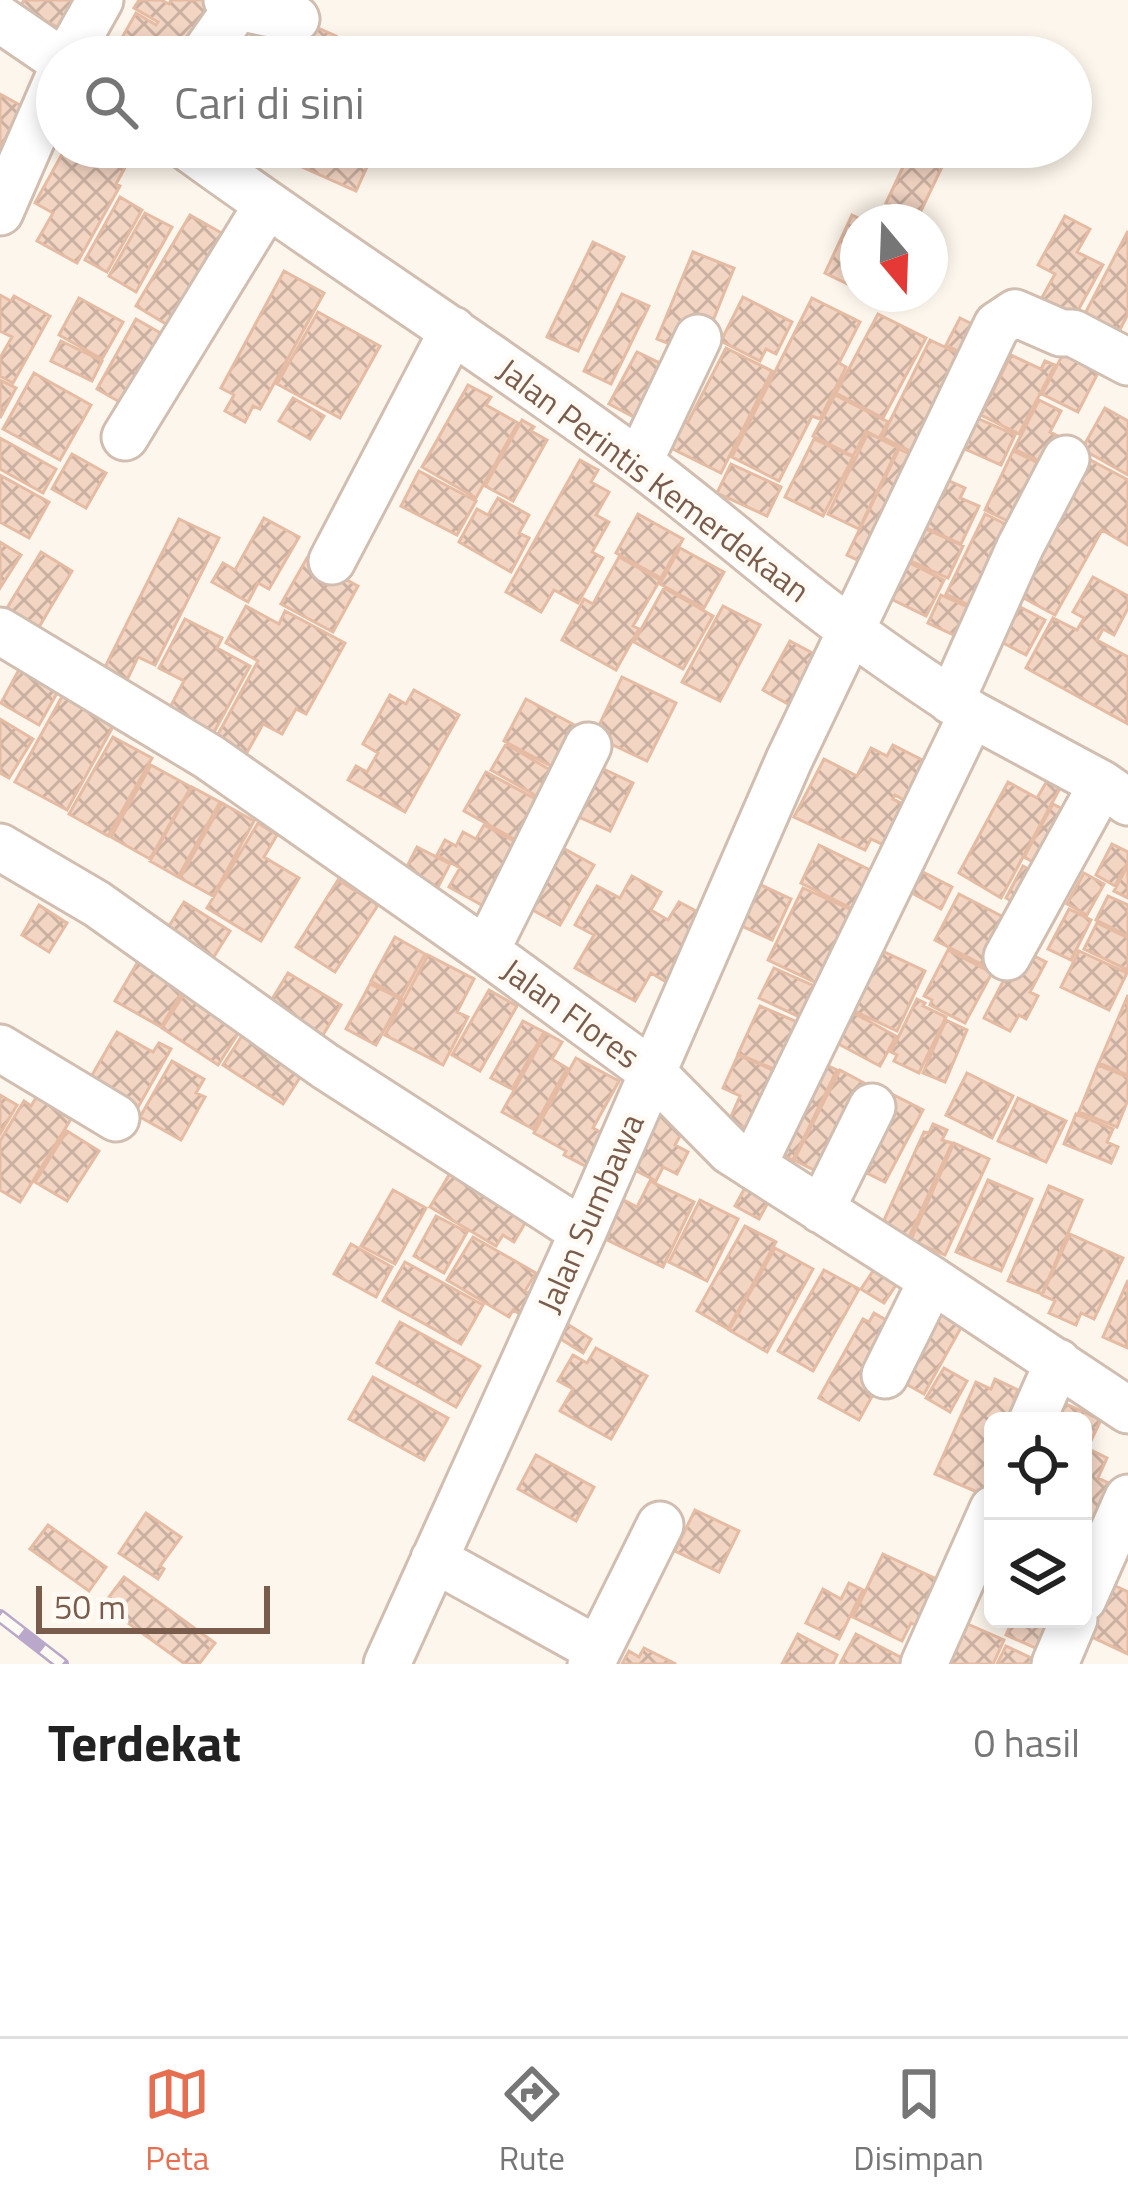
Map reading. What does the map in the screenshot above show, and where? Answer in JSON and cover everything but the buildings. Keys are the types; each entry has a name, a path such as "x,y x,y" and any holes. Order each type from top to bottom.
{"street":[{"path":"80,36 100,0"},
{"path":"215,36 235,2 296,19"},
{"path":"0,19 36,44"},
{"path":"0,212 36,129"},
{"name":"Jalan Perintis Kemerdekaan","path":"215,168 639,462 850,630 962,707 1115,793"},
{"path":"125,437 267,206"},
{"name":"Jalan Sumbawa","path":"387,1664 789,760 997,325 1015,314 1060,333 1073,333 1128,362"},
{"path":"332,561 453,330"},
{"path":"639,462 698,338"},
{"path":"753,1166 962,707 1020,547 1066,459"},
{"name":"Jalan Flores","path":"0,631 209,757 652,1072 730,1151 1128,1410"},
{"path":"486,951 588,746"},
{"path":"1007,957 1115,793"},
{"path":"0,847 97,904 325,1066 583,1232"},
{"path":"0,1048 116,1118"},
{"path":"821,1210 872,1107"},
{"path":"885,1375 932,1280"},
{"path":"1036,1412 1058,1362"},
{"path":"1092,1579 1128,1498"},
{"path":"924,1664 988,1520"},
{"path":"434,1559 594,1657 660,1525"},
{"path":"1055,1664 1070,1628"}],"railway":[{"path":"0,1616 62,1664"}]}
